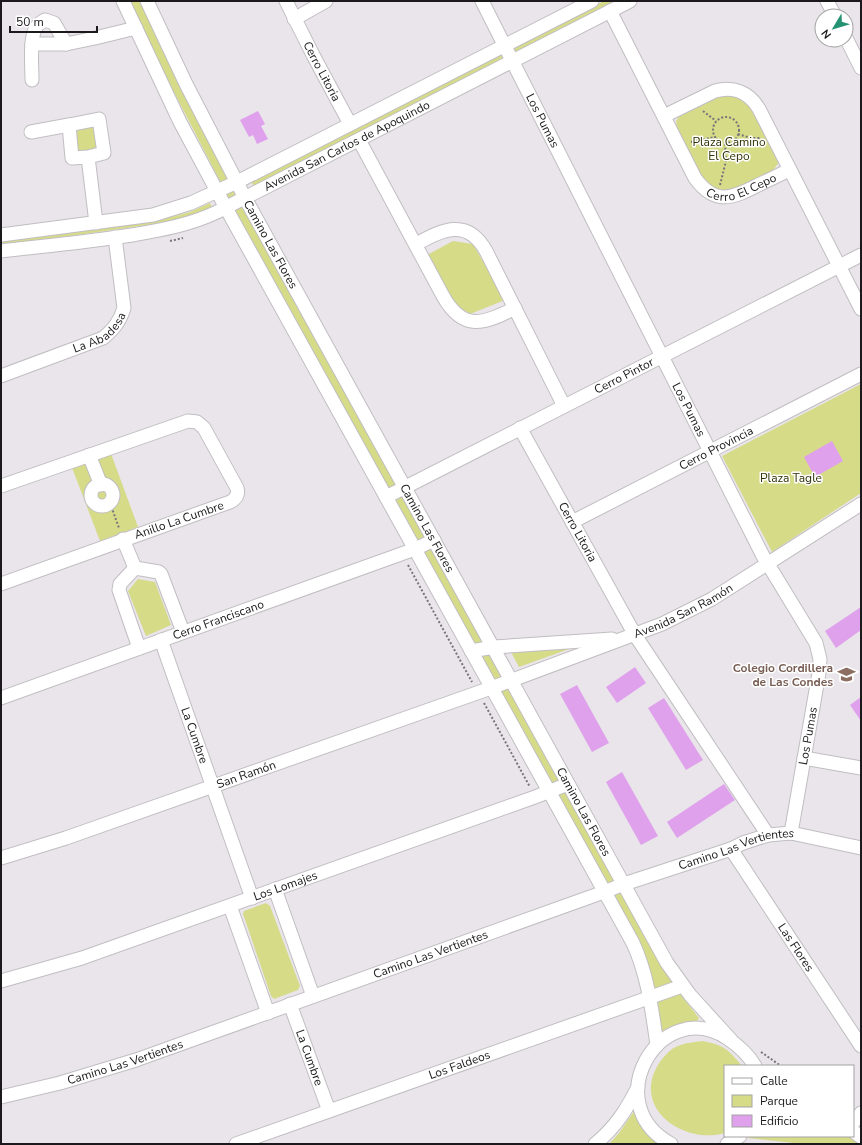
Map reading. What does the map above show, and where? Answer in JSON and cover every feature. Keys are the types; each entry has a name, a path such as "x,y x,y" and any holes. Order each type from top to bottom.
{"street":[{"name":"Camino Las Flores","path":"123,1 180,122 226,208 638,955 647,982 657,1045"},
{"name":"Camino Las Flores","path":"147,1 186,84 245,198 667,963 682,986 731,1040"},
{"name":"Cerro Litoria","path":"286,1 294,19 350,124"},
{"path":"294,19 326,1"},
{"name":"Los Pumas","path":"482,1 768,563 812,634 819,652 819,673 791,833"},
{"name":"Avenida San Carlos de Apoquindo","path":"1,235 153,215 191,203 218,192 592,1"},
{"name":"Avenida San Carlos de Apoquindo","path":"1,252 115,238 179,226 201,219 226,208 630,1"},
{"name":"Cerro El Cepo","path":"610,11 700,185 705,190 718,196 730,197 742,194 790,170"},
{"path":"32,80 32,44 34,30 37,25 45,20 54,23 66,44"},
{"path":"32,44 66,44 136,28"},
{"path":"851,48 861,68"},
{"name":"Cerro El Cepo","path":"664,116 721,89 741,92 752,99 756,104 861,309"},
{"path":"31,132 98,119 104,153 88,157 72,158 69,125"},
{"path":"359,140 447,303 458,315 470,320 484,322 515,308"},
{"path":"88,157 96,223"},
{"path":"416,244 445,230 461,230 474,235 479,240 486,250 564,406"},
{"name":"La Abadesa","path":"1,376 103,338 114,329 121,318 124,308 115,238"},
{"name":"Cerro Pintor","path":"386,497 861,255"},
{"name":"Cerro Provincia","path":"572,522 861,374"},
{"name":"Anillo La Cumbre","path":"1,486 183,421 192,421 201,424 207,431 238,490 236,498 230,502 1,584"},
{"name":"Cerro Litoria","path":"520,428 572,522 631,637 768,835"},
{"path":"89,455 100,485 108,486 112,492 112,499 110,503"},
{"name":"Avenida San Ramón","path":"491,688 631,637 688,613 734,586 861,504"},
{"path":"124,539 135,568"},
{"name":"Cerro Franciscano","path":"1,698 415,549 434,540"},
{"path":"135,568 159,572 161,574 183,632"},
{"path":"135,568 120,584 119,590 139,648"},
{"path":"471,651 494,647 631,637"},
{"name":"La Cumbre","path":"161,640 252,898"},
{"name":"San Ramón","path":"1,858 66,838 491,688"},
{"path":"804,758 861,768"},
{"name":"Los Lomajes","path":"1,981 82,958 568,784"},
{"name":"Camino Las Vertientes","path":"1,1097 60,1083 107,1069 624,884 731,849 768,835 791,833 861,848"},
{"name":"Las Flores","path":"731,849 861,1046"},
{"path":"275,889 313,996"},
{"path":"230,906 268,1012"},
{"name":"Los Faldeos","path":"236,1144 682,986"},
{"name":"La Cumbre","path":"290,1004 329,1111"},
{"path":"595,1144 616,1124 628,1107 638,1087 642,1068 651,1052 666,1038 676,1033 693,1029 710,1030 721,1034 742,1048 754,1065"},
{"path":"638,1087 639,1101 644,1117 655,1132 671,1144"},
{"path":"854,1122 861,1113"},
{"path":"728,1144 738,1137"},
{"path":"728,1144 733,1144"}],"path":[{"path":"692,102 716,121"},
{"path":"723,117 731,118 737,124 739,129 738,134 734,140 725,143 718,140 715,137 713,129 716,121 723,117"},
{"path":"738,134 751,138 773,138"},
{"path":"679,145 715,137"},
{"path":"718,196 726,161 725,143"},
{"path":"110,503 124,539"}],"green space":[{"path":"130,1 141,1 170,66 246,213 504,673 645,938 681,995 699,1018 696,1023 663,1037 658,1035 658,1005 653,980 644,954 482,656 237,214 160,65"},
{"path":"604,1 618,1 517,52 514,51 515,47"},
{"path":"501,55 504,57 503,59 254,186 251,182"},
{"name":"Plaza Camino El Cepo","path":"722,95 736,97 748,103 779,162 772,172 729,192 712,189 700,175 677,129 676,121 680,115"},
{"path":"96,124 100,150 76,154 72,128"},
{"path":"210,203 213,209 168,222 1,246 1,240 171,217 190,212"},
{"path":"453,241 473,244 505,300 470,314 451,302 427,255"},
{"name":"Plaza Tagle","path":"861,384 861,493 772,552 722,456"},
{"path":"110,451 138,527 100,541 71,465"},
{"path":"138,579 155,582 171,625 146,636 128,591"},
{"path":"572,647 519,667 511,652"},
{"path":"266,903 270,906 300,986 298,990 274,999 271,996 243,914 244,911"},
{"path":"702,1041 721,1046 733,1055 741,1065 724,1065 724,1133 709,1135 693,1133 678,1128 666,1120 657,1109 652,1095 652,1081 658,1065 664,1056 672,1049 687,1043"},
{"path":"635,1110 644,1129 660,1144 609,1144 619,1133"},
{"path":"850,1137 859,1144 804,1144 748,1138"}],"building":[{"path":"258,111 265,124 261,126 268,139 257,144 253,135 249,137 240,120"},
{"path":"832,441 843,461 815,477 804,457"},
{"path":"861,607 861,630 836,648 825,631"},
{"path":"635,667 646,683 617,703 606,687"},
{"path":"577,685 609,743 592,752 560,694"},
{"path":"861,697 861,721 850,705"},
{"path":"664,698 703,760 686,770 648,708"},
{"path":"622,772 658,836 641,845 606,782"},
{"path":"724,784 735,800 677,838 667,822"}],"place":[{"name":"Colegio Cordillera de Las Condes","path":"846,675"}]}
